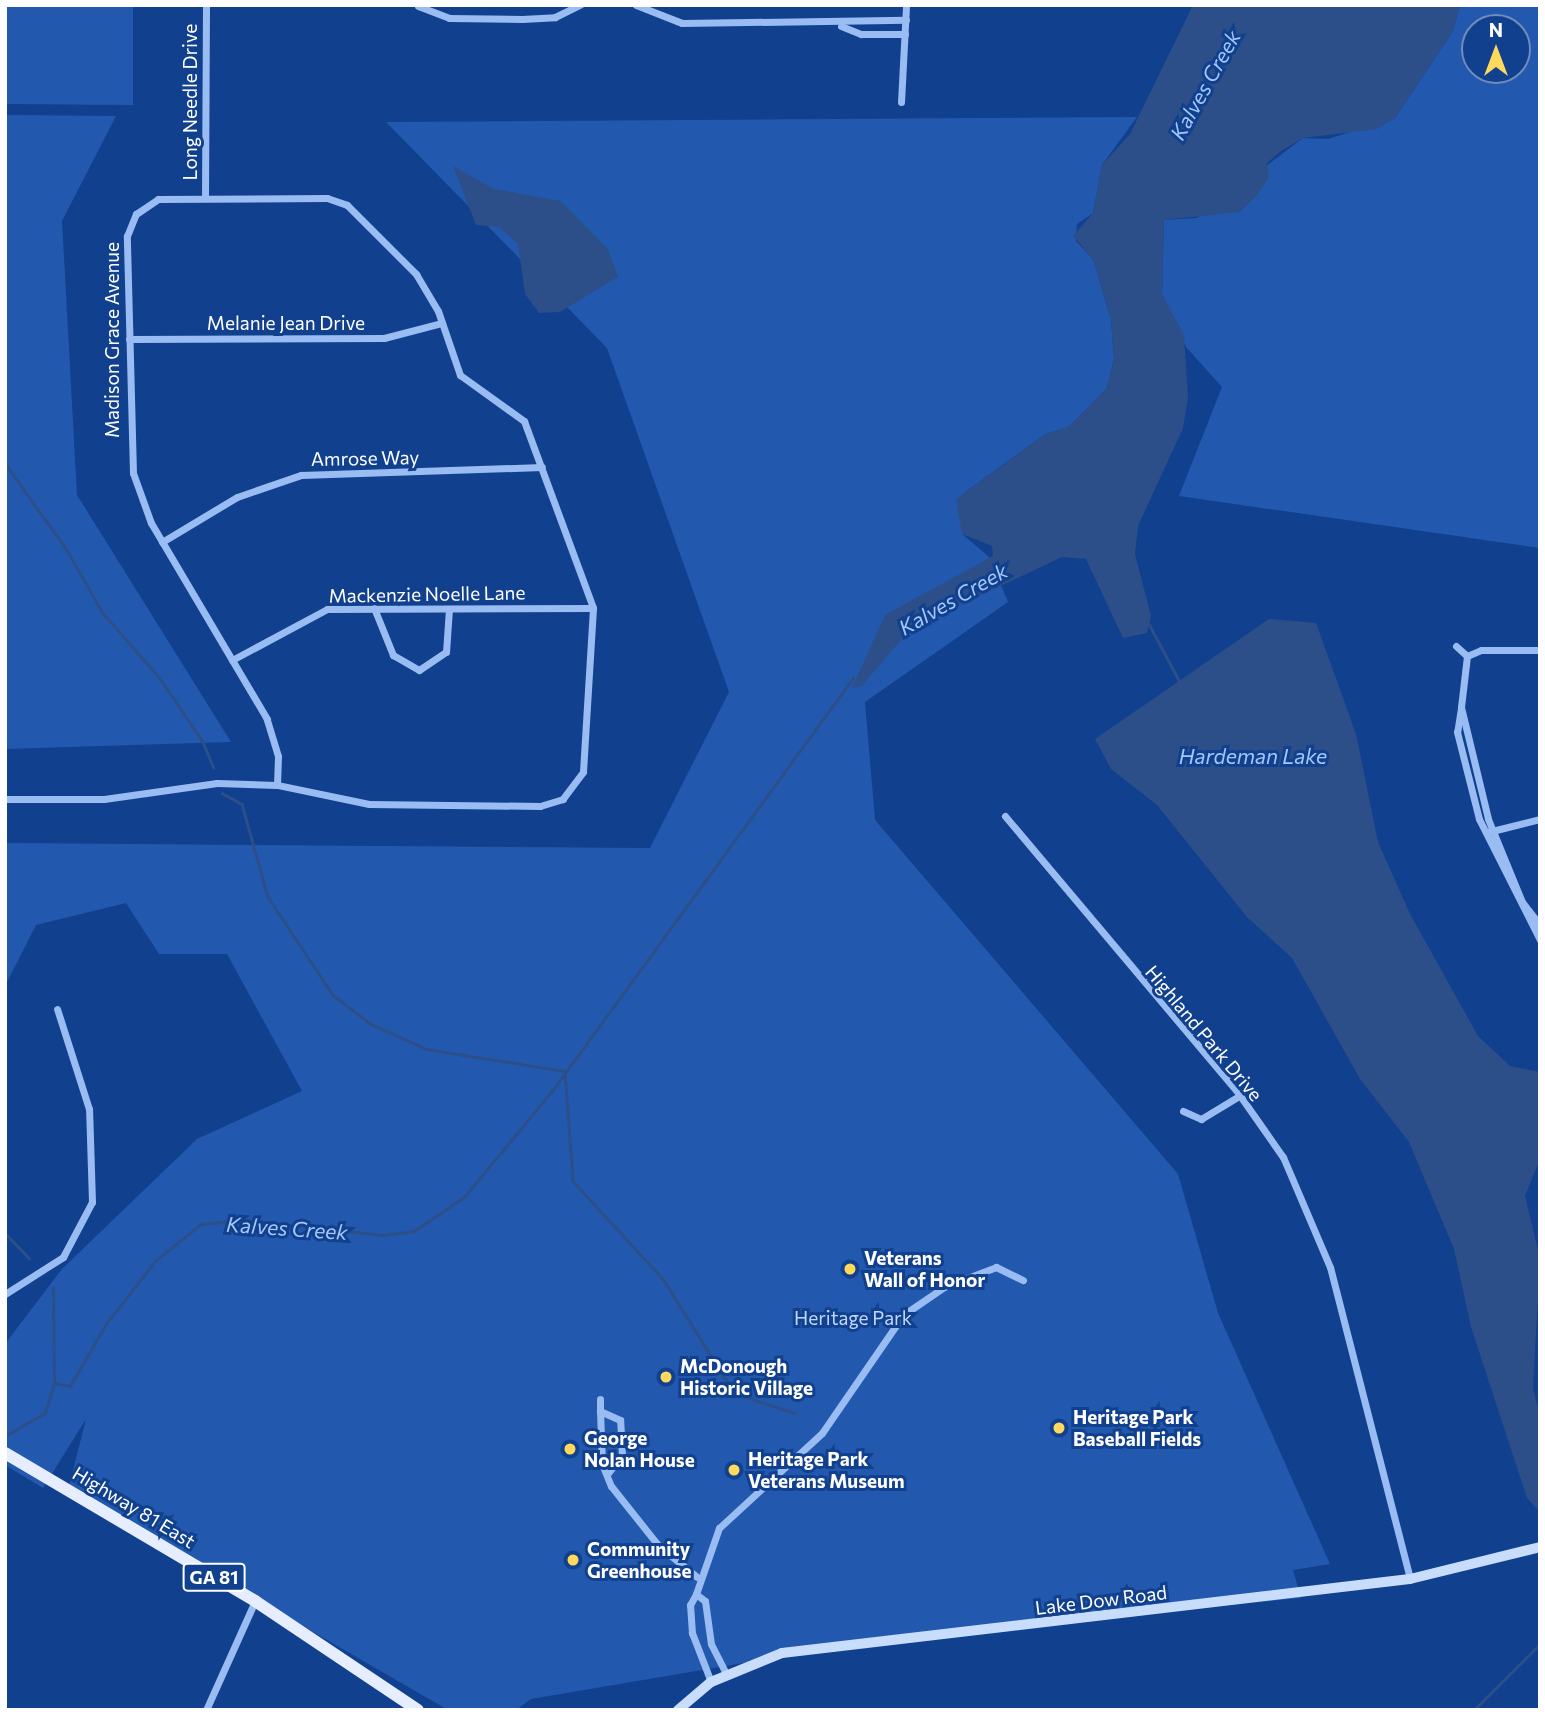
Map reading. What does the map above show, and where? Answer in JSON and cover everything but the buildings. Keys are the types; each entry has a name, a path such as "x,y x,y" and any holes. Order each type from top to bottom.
{"main road":[{"name":"Highway 81 East","path":"5,1453 256,1601 418,1710"}],"street":[{"name":"Long Needle Drive","path":"205,198 206,5"},
{"path":"418,6 449,18 522,19 555,17 580,5"},
{"path":"636,5 682,23 841,26 906,20"},
{"path":"901,102 906,5"},
{"path":"841,26 861,34 905,34"},
{"name":"Madison Grace Avenue","path":"5,799 104,799 217,783 277,785 369,804 540,806 563,799 583,772 593,608 519,414 456,369 442,323 407,262 341,202 158,199 132,221 130,460 162,542 273,730 277,785"},
{"name":"Melanie Jean Drive","path":"129,339 384,338 442,323"},
{"name":"Amrose Way","path":"162,542 237,497 301,475 541,467"},
{"path":"374,608 393,656 419,670 446,652 449,609"},
{"name":"Mackenzie Noelle Lane","path":"232,660 311,613 374,608 593,608"},
{"path":"1456,646 1467,656"},
{"path":"1467,656 1481,650 1540,650"},
{"path":"1467,656 1457,732 1488,832 1540,940"},
{"name":"Highland Park Drive","path":"1005,816 1240,1096 1283,1157 1314,1222 1410,1579"},
{"path":"1488,832 1540,819"},
{"path":"1488,832 1522,902 1540,925"},
{"path":"5,1294 63,1256 92,1202 89,1109 57,1009"},
{"path":"1183,1111 1202,1119 1240,1096"},
{"path":"711,1682 698,1654 690,1605 696,1594 697,1577 719,1528 822,1433 903,1315 944,1287 996,1267 1023,1280"},
{"path":"600,1399 611,1486 658,1545 697,1577"},
{"path":"600,1411 620,1420 622,1455 608,1473"},
{"name":"Lake Dow Road","path":"678,1710 711,1682 782,1653 1410,1579 1540,1547"},
{"path":"696,1594 705,1601 713,1648 726,1674"},
{"path":"206,1710 256,1601"},
{"path":"698,1654 713,1648"}],"green space":[{"path":"5,5 133,5 133,105 5,104"},
{"path":"1460,5 1540,5 1540,548 1179,496 1222,387 1186,347 1162,294 1164,220 1197,218 1303,138 1328,139 1395,118 1453,31"},
{"path":"5,115 116,116 62,221 77,495 231,742 5,749"},
{"name":"Heritage Park","path":"1137,117 1102,165 1093,213 1077,224 1076,241 1093,259 1111,319 1114,359 1107,388 1070,426 1044,435 964,493 962,534 989,557 1008,602 865,702 875,820 1178,1174 1218,1313 1330,1564 1293,1570 1301,1598 885,1639 531,1699 516,1710 448,1710 68,1490 86,1419 43,1488 5,1465 5,1344 62,1269 197,1139 302,1091 227,954 159,954 126,903 36,925 5,986 5,843 650,848 729,692 607,348 386,122"}],"water":[{"path":"1193,5 1460,5 1453,31 1395,118 1377,129 1303,138 1281,151 1267,163 1269,177 1258,194 1240,212 1164,220 1162,294 1184,335 1188,398 1183,428 1138,526 1135,554 1151,616 1147,633 1123,638 1086,559 1062,557 911,628 862,686 852,688 885,615 993,556 992,546 962,534 956,499 1044,435 1070,426 1107,388 1114,359 1111,319 1093,259 1073,236 1093,213 1102,165 1130,134"},
{"path":"453,166 494,189 561,201 608,249 618,277 560,312 539,313 525,294 518,244 499,227 476,225"},
{"name":"Hardeman Lake","path":"1269,619 1316,623 1356,734 1378,842 1410,914 1478,1036 1510,1066 1540,1072 1540,1159 1525,1196 1540,1259 1533,1389 1540,1416 1540,1512 1527,1498 1471,1327 1454,1249 1409,1142 1360,1079 1292,958 1247,917 1157,805 1111,769 1095,739"}],"waterway":[{"path":"5,463 67,550 103,613 159,677 202,740 214,768"},
{"path":"1149,624 1179,680"},
{"name":"Kalves Creek","path":"54,1383 70,1386 106,1324 155,1261 201,1224 243,1220 383,1235 414,1231 464,1197 552,1091 853,678"},
{"path":"222,793 242,804 268,897 333,995 371,1024 426,1049 565,1071"},
{"name":"Kalves Creek","path":"565,1071 573,1181 664,1280 734,1393 795,1413"},
{"path":"5,1233 29,1258"},
{"path":"5,1436 45,1413 54,1383 53,1288"},
{"path":"1474,1710 1540,1644"}],"place":[{"name":"Veterans Wall of Honor","path":"850,1269"},
{"name":"McDonough Historic Village","path":"666,1377"},
{"name":"Heritage Park Baseball Fields","path":"1059,1428"},
{"name":"George Nolan House","path":"570,1449"},
{"name":"Heritage Park Veterans Museum","path":"734,1470"},
{"name":"Community Greenhouse","path":"573,1560"}]}
